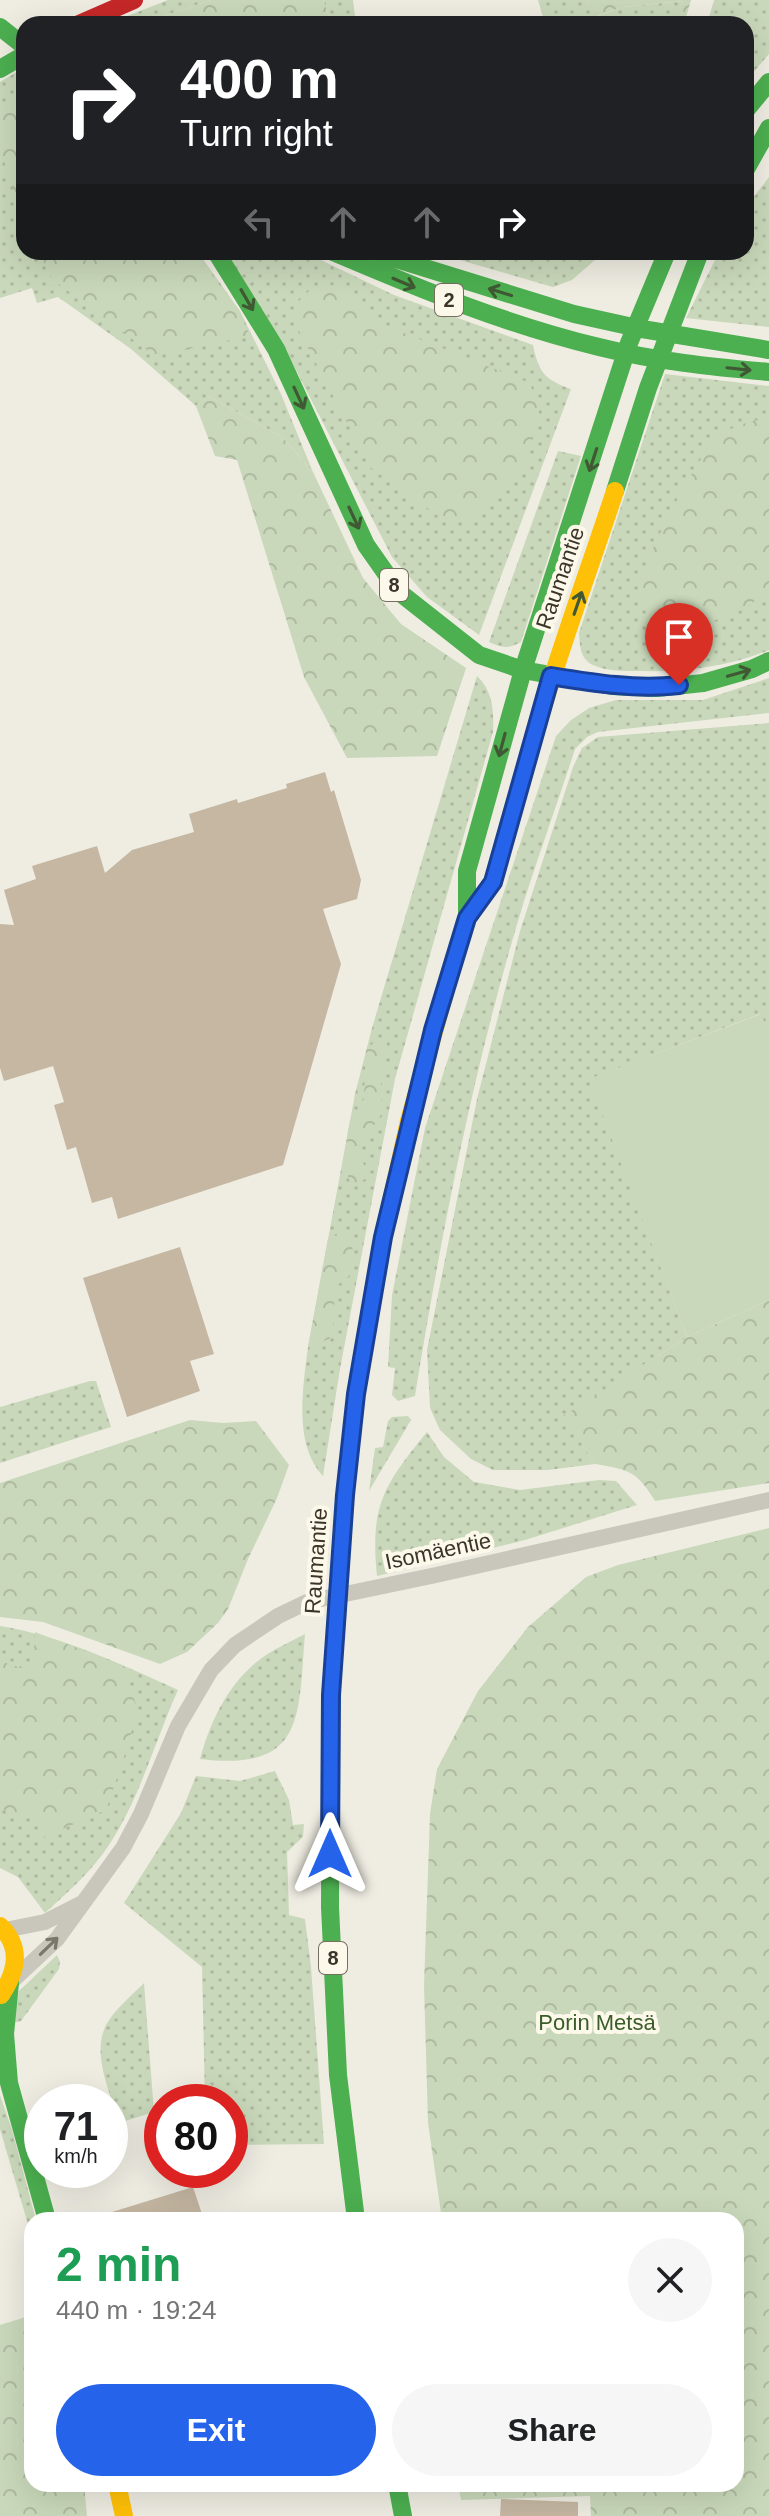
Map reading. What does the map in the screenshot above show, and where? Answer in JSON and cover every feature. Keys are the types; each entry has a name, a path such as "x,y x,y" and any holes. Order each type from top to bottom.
{"main road":[{"path":"97,16 134,0"},
{"path":"0,27 16,40"},
{"path":"754,100 769,82"},
{"path":"754,156 769,128"},
{"name":"8","path":"221,260 276,349 366,545 399,592 479,655 551,676"},
{"name":"2","path":"352,260 428,293 568,338 640,356 769,372"},
{"name":"2","path":"400,260 574,314 769,350"},
{"name":"Raumantie","path":"355,2212 338,2075 330,1907 331,1695 345,1495 356,1394 383,1237 433,1030 467,918 467,871 523,670 629,343 664,260"},
{"name":"Raumantie","path":"467,918 493,882 551,676 579,601 648,388 697,260"},
{"path":"551,676 612,686 656,688 703,683 769,661"},
{"path":"2,1928 15,1951 16,1970 5,1989 4,2076 45,2212"},
{"path":"119,2492 124,2516"},
{"path":"398,2492 403,2516"}],"street":[{"name":"Isomäentie","path":"5,1989 57,1939 123,1848 141,1814 178,1726 211,1670 235,1645 278,1616 307,1602 769,1500"},
{"name":"Isomäentie","path":"2,1928 45,1922 81,1903"}],"green space":[{"path":"168,0 211,0 164,16 127,16"},
{"path":"211,0 323,0 329,16 164,16"},
{"path":"323,0 353,0 355,16 329,16"},
{"path":"538,0 588,0 592,16 543,16"},
{"path":"588,0 691,0 686,16 677,16 683,1 622,7 592,16"},
{"path":"714,0 769,0 769,54 754,72 754,16 709,16"},
{"path":"683,1 678,16 598,16 622,7"},
{"path":"16,72 16,260 204,260 240,311 281,394 313,472 282,437 208,396 196,406 131,349 58,297 37,303 32,288 0,298 0,82"},
{"path":"16,105 16,196 2,155 0,109"},
{"path":"769,177 769,327 686,318 715,260 754,260 754,197"},
{"path":"43,260 201,260 239,312 250,336 155,356 52,279"},
{"path":"231,260 321,260 394,295 533,345 544,374 571,389 479,635 427,597 392,557 283,345"},
{"path":"460,260 595,260 572,280 553,287"},
{"path":"337,284 379,323 530,383 540,416 527,459 474,521 448,523 371,468 295,323 295,305 309,291"},
{"path":"665,374 769,386 769,650 720,665 687,670 603,668 585,659 579,633"},
{"path":"208,396 282,437 313,472 363,578 401,624 466,668 437,756 347,758 304,677 237,460 215,456 196,406"},
{"path":"769,419 769,590 742,609 717,620 657,625 641,598 642,575 685,486 717,438 742,424"},
{"path":"558,451 581,456 521,642 509,647 497,646 489,642"},
{"path":"477,676 491,702 493,732 395,1079 323,1476 307,1448 302,1414 304,1380 355,1094"},
{"path":"769,678 769,713 598,732 587,737 575,749 525,898 475,1083 448,1208 415,1396 398,1401 392,1395 395,1368 388,1367 392,1295 425,1128 556,736 571,720 589,708 616,700 703,700"},
{"path":"769,723 769,1033 760,1014 590,1079 687,1337 564,1416 595,1464 548,1470 493,1470 471,1459 440,1430 430,1408 427,1350 477,1099 520,931 573,767 582,748 598,737"},
{"path":"761,1014 769,1033 769,1300 687,1337 589,1079"},
{"path":"379,1038 387,1043 381,1084 382,1113 358,1151 369,1176 352,1188 343,1161 350,1120 364,1099 366,1050"},
{"path":"340,1232 353,1244 349,1276 335,1287 333,1331 329,1339 308,1347 328,1238"},
{"path":"769,1300 769,1483 655,1501 631,1473 595,1464 563,1416 687,1337"},
{"path":"96,1381 111,1427 0,1463 0,1407"},
{"path":"408,1416 411,1420 369,1491 375,1448 383,1447 388,1421 392,1417"},
{"path":"190,1420 223,1423 256,1421 289,1465 228,1609 218,1623 187,1652 160,1664 43,1622 0,1617 0,1483"},
{"path":"427,1432 444,1457 474,1482 520,1490 599,1480 616,1481 637,1505 525,1540 377,1576 376,1532 383,1498 400,1467"},
{"name":"Porin Metsä","path":"769,1528 769,2516 591,2516 590,2496 461,2500 460,2492 744,2492 744,2212 441,2212 428,2123 424,1985 430,1814 437,1769 478,1691 528,1627 586,1577 618,1565"},
{"path":"0,1626 69,1644 178,1690 120,1827 95,1863 45,1913 18,1877 0,1868"},
{"path":"35,1632 124,1666 136,1705 130,1739 106,1810 42,1838 35,1818 10,1815 0,1806 0,1661 33,1672"},
{"path":"305,1634 297,1713 290,1732 278,1747 260,1756 235,1761 200,1759 216,1715 242,1676 266,1655"},
{"path":"275,1771 289,1800 293,1825 304,1824 303,1837 287,1852 289,1915 305,1919 324,2144 248,2145 248,2084 205,2084 202,1967 124,1903 181,1813 196,1776 240,1781"},
{"path":"57,1955 59,1969 21,2021 13,2023 19,1991"},
{"path":"144,1983 152,2084 144,2084 144,2115 128,2120 128,2084 107,2084 101,2062 106,2025"},
{"path":"0,2095 24,2175 24,2188 27,2188 34,2212 24,2212 0,2129"},
{"path":"24,2318 24,2492 85,2492 87,2516 0,2516 0,2325"}],"building":[{"path":"325,772 331,792 334,790 361,880 357,899 323,909 341,964 283,1165 118,1219 112,1197 92,1203 76,1147 67,1150 54,1105 64,1102 53,1066 4,1081 0,1068 0,924 14,925 4,890 36,879 32,866 97,846 105,873 132,850 194,832 189,814 287,788 286,784"},
{"path":"180,1247 214,1354 190,1361 200,1391 127,1417 83,1278"},
{"path":"193,2188 201,2212 112,2212"},
{"path":"501,2499 578,2502 578,2516 500,2516"}],"traffic: fast":[{"path":"0,27 16,40"},
{"path":"0,69 16,60"},
{"path":"754,100 769,82"},
{"path":"754,155 769,128"},
{"path":"221,260 276,349 366,545 399,592 479,655 523,670 612,686 656,688 703,683 769,661"},
{"path":"352,260 464,305 565,338 662,360 769,372"},
{"path":"399,260 574,314 642,329 769,350"},
{"path":"449,978 467,918 467,871 523,670 629,343 664,260"},
{"path":"615,491 648,388 697,260"},
{"path":"355,2212 338,2075 330,1907 331,1695 345,1495 356,1394 381,1246"},
{"path":"10,1983 5,2034 9,2083 45,2212"},
{"path":"398,2492 403,2516"}],"traffic: slow":[{"path":"532,744 615,491"},
{"path":"381,1246 409,1121 449,978"},
{"path":"0,1926 12,1942 15,1959 11,1977 1,1995"},
{"path":"119,2492 124,2516"}],"traffic: jam":[{"path":"97,16 134,0"},
{"path":"467,918 493,882 532,744"}],"route":[{"path":"330,1854 331,1695 345,1495 356,1394 383,1237 433,1030 467,918 493,882 551,676 612,686 656,688 679,685"}]}
